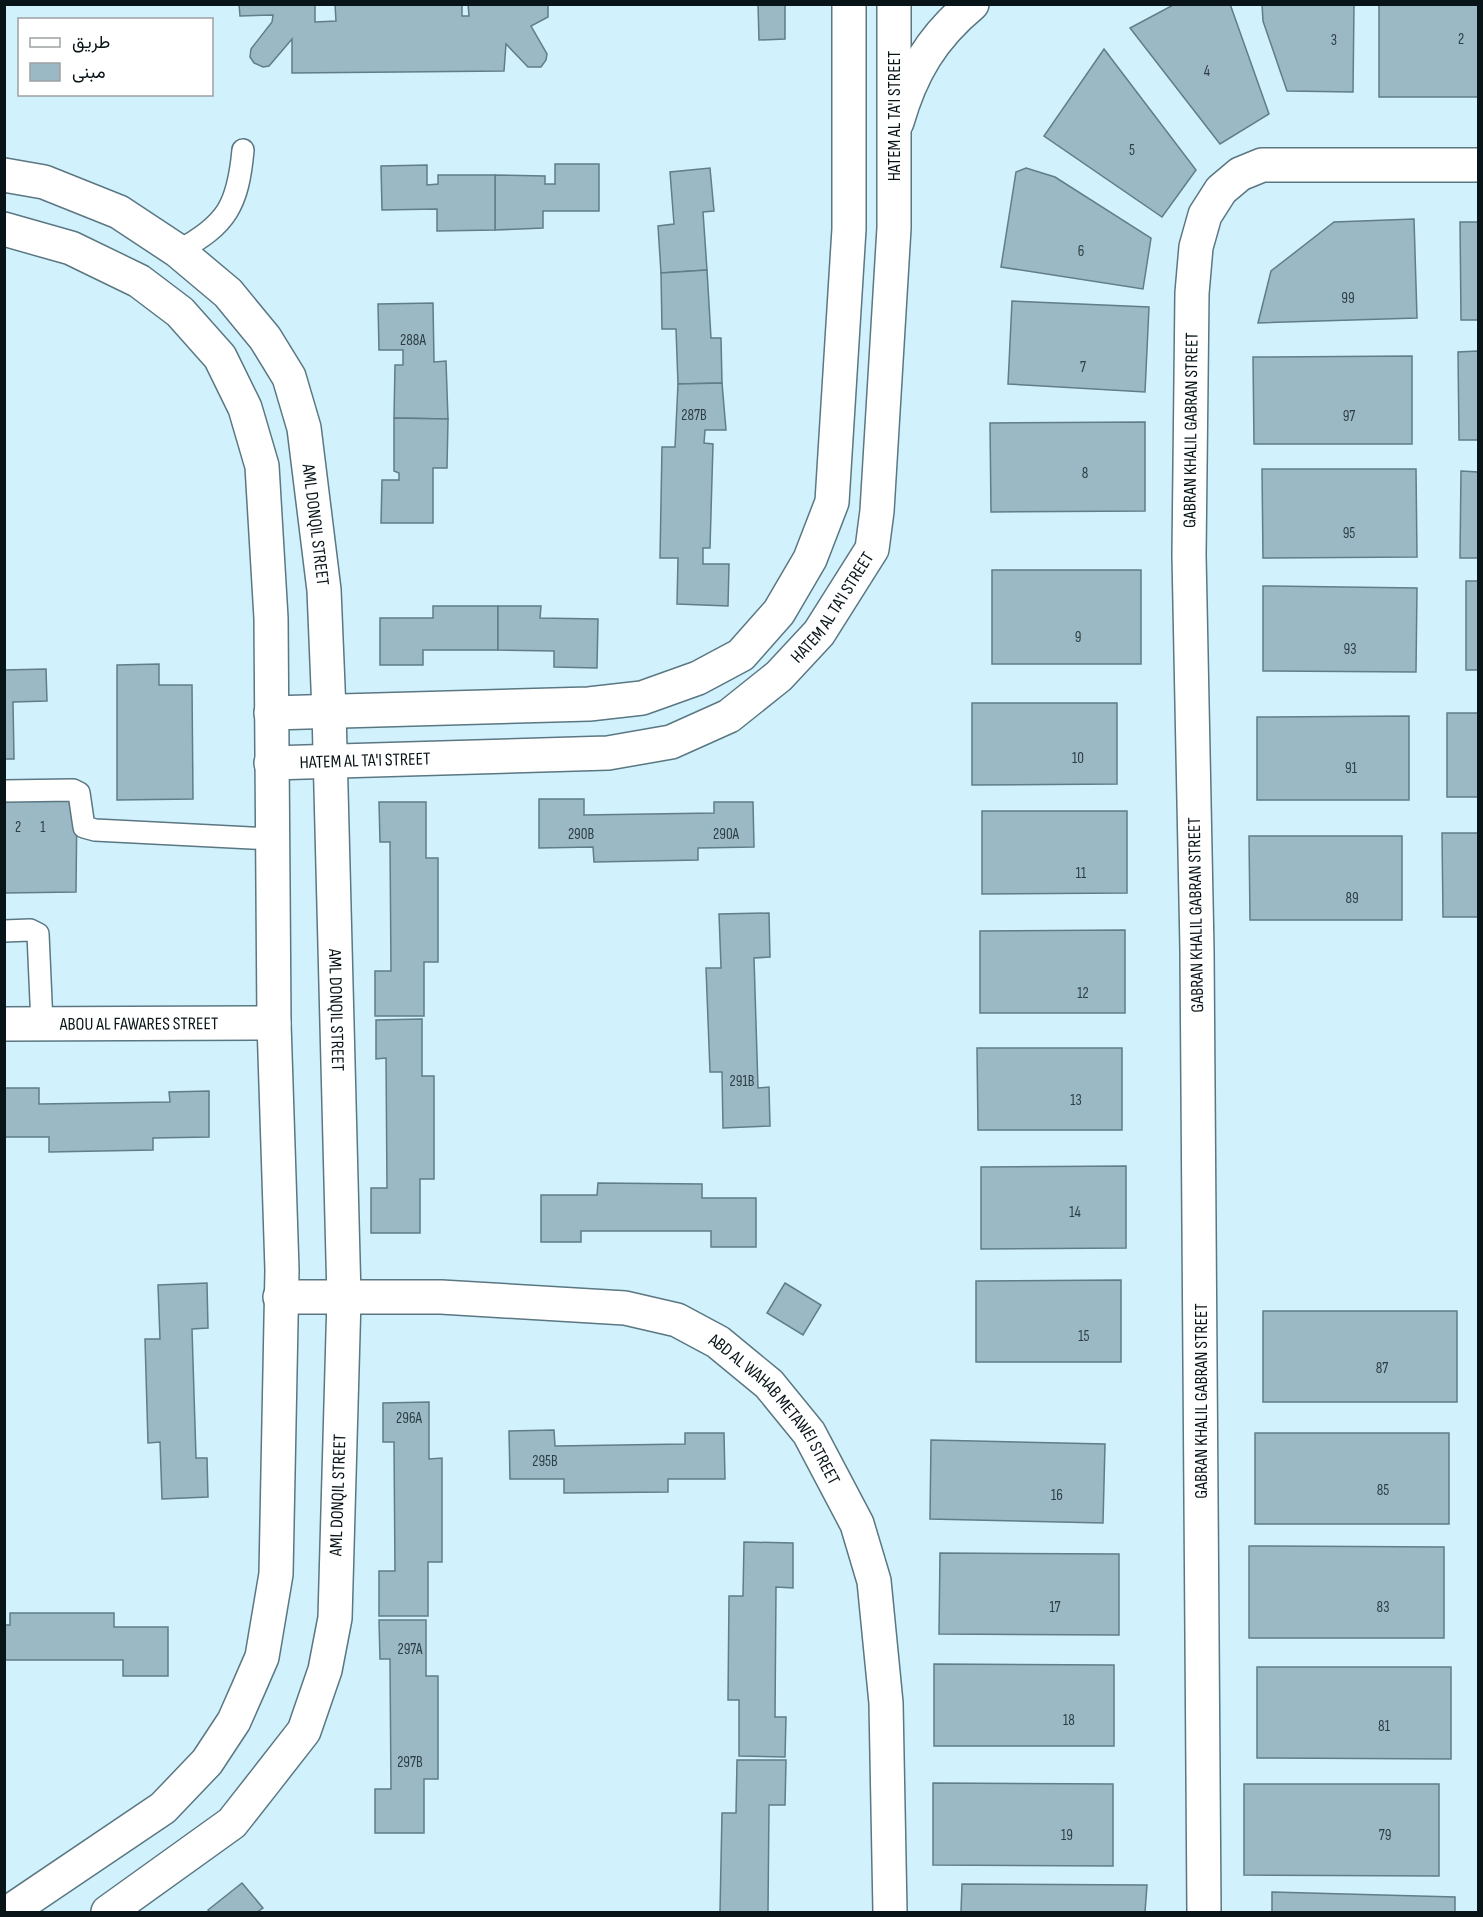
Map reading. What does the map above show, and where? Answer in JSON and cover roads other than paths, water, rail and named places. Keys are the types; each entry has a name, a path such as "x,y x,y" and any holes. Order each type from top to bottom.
{"street":[{"path":"271,713 589,704 642,698 698,678 741,654 779,612 810,559 832,502 849,230 849,4"},
{"name":"HATEM AL TA'I STREET","path":"271,762 608,753 671,742 729,716 779,676 819,633 872,549 877,511 894,228 894,4"},
{"path":"894,135 907,87 924,55 972,4"},
{"name":"GABRAN KHALIL GABRAN STREET","path":"1204,1912 1197,950 1190,555 1192,292 1196,247 1205,215 1221,190 1240,174 1262,165 1479,165"},
{"name":"AML DONQIL STREET","path":"4,176 44,182 119,212 178,251 228,292 265,338 289,377 304,428 324,590 344,1298 335,1618 325,1670 303,1731 232,1823 108,1912"},
{"path":"849,230 894,228"},
{"path":"4,229 71,248 139,281 180,312 220,357 245,408 262,466 271,618 274,1023 282,1270 276,1574 262,1657 234,1720 207,1762 163,1808 9,1912"},
{"name":"ABOU AL FAWARES STREET","path":"4,1024 274,1023"},
{"name":"ABD AL WAHAB METAWEI STREET","path":"280,1298 441,1298 625,1308 677,1320 718,1342 769,1384 809,1433 857,1524 874,1581 886,1703 890,1912"}],"lane":[{"path":"178,251 205,237 234,202 240,186 243,150"},
{"path":"4,791 73,790 79,793 84,827 95,830 272,839"},
{"path":"4,931 30,930 38,934 42,1024"}]}
